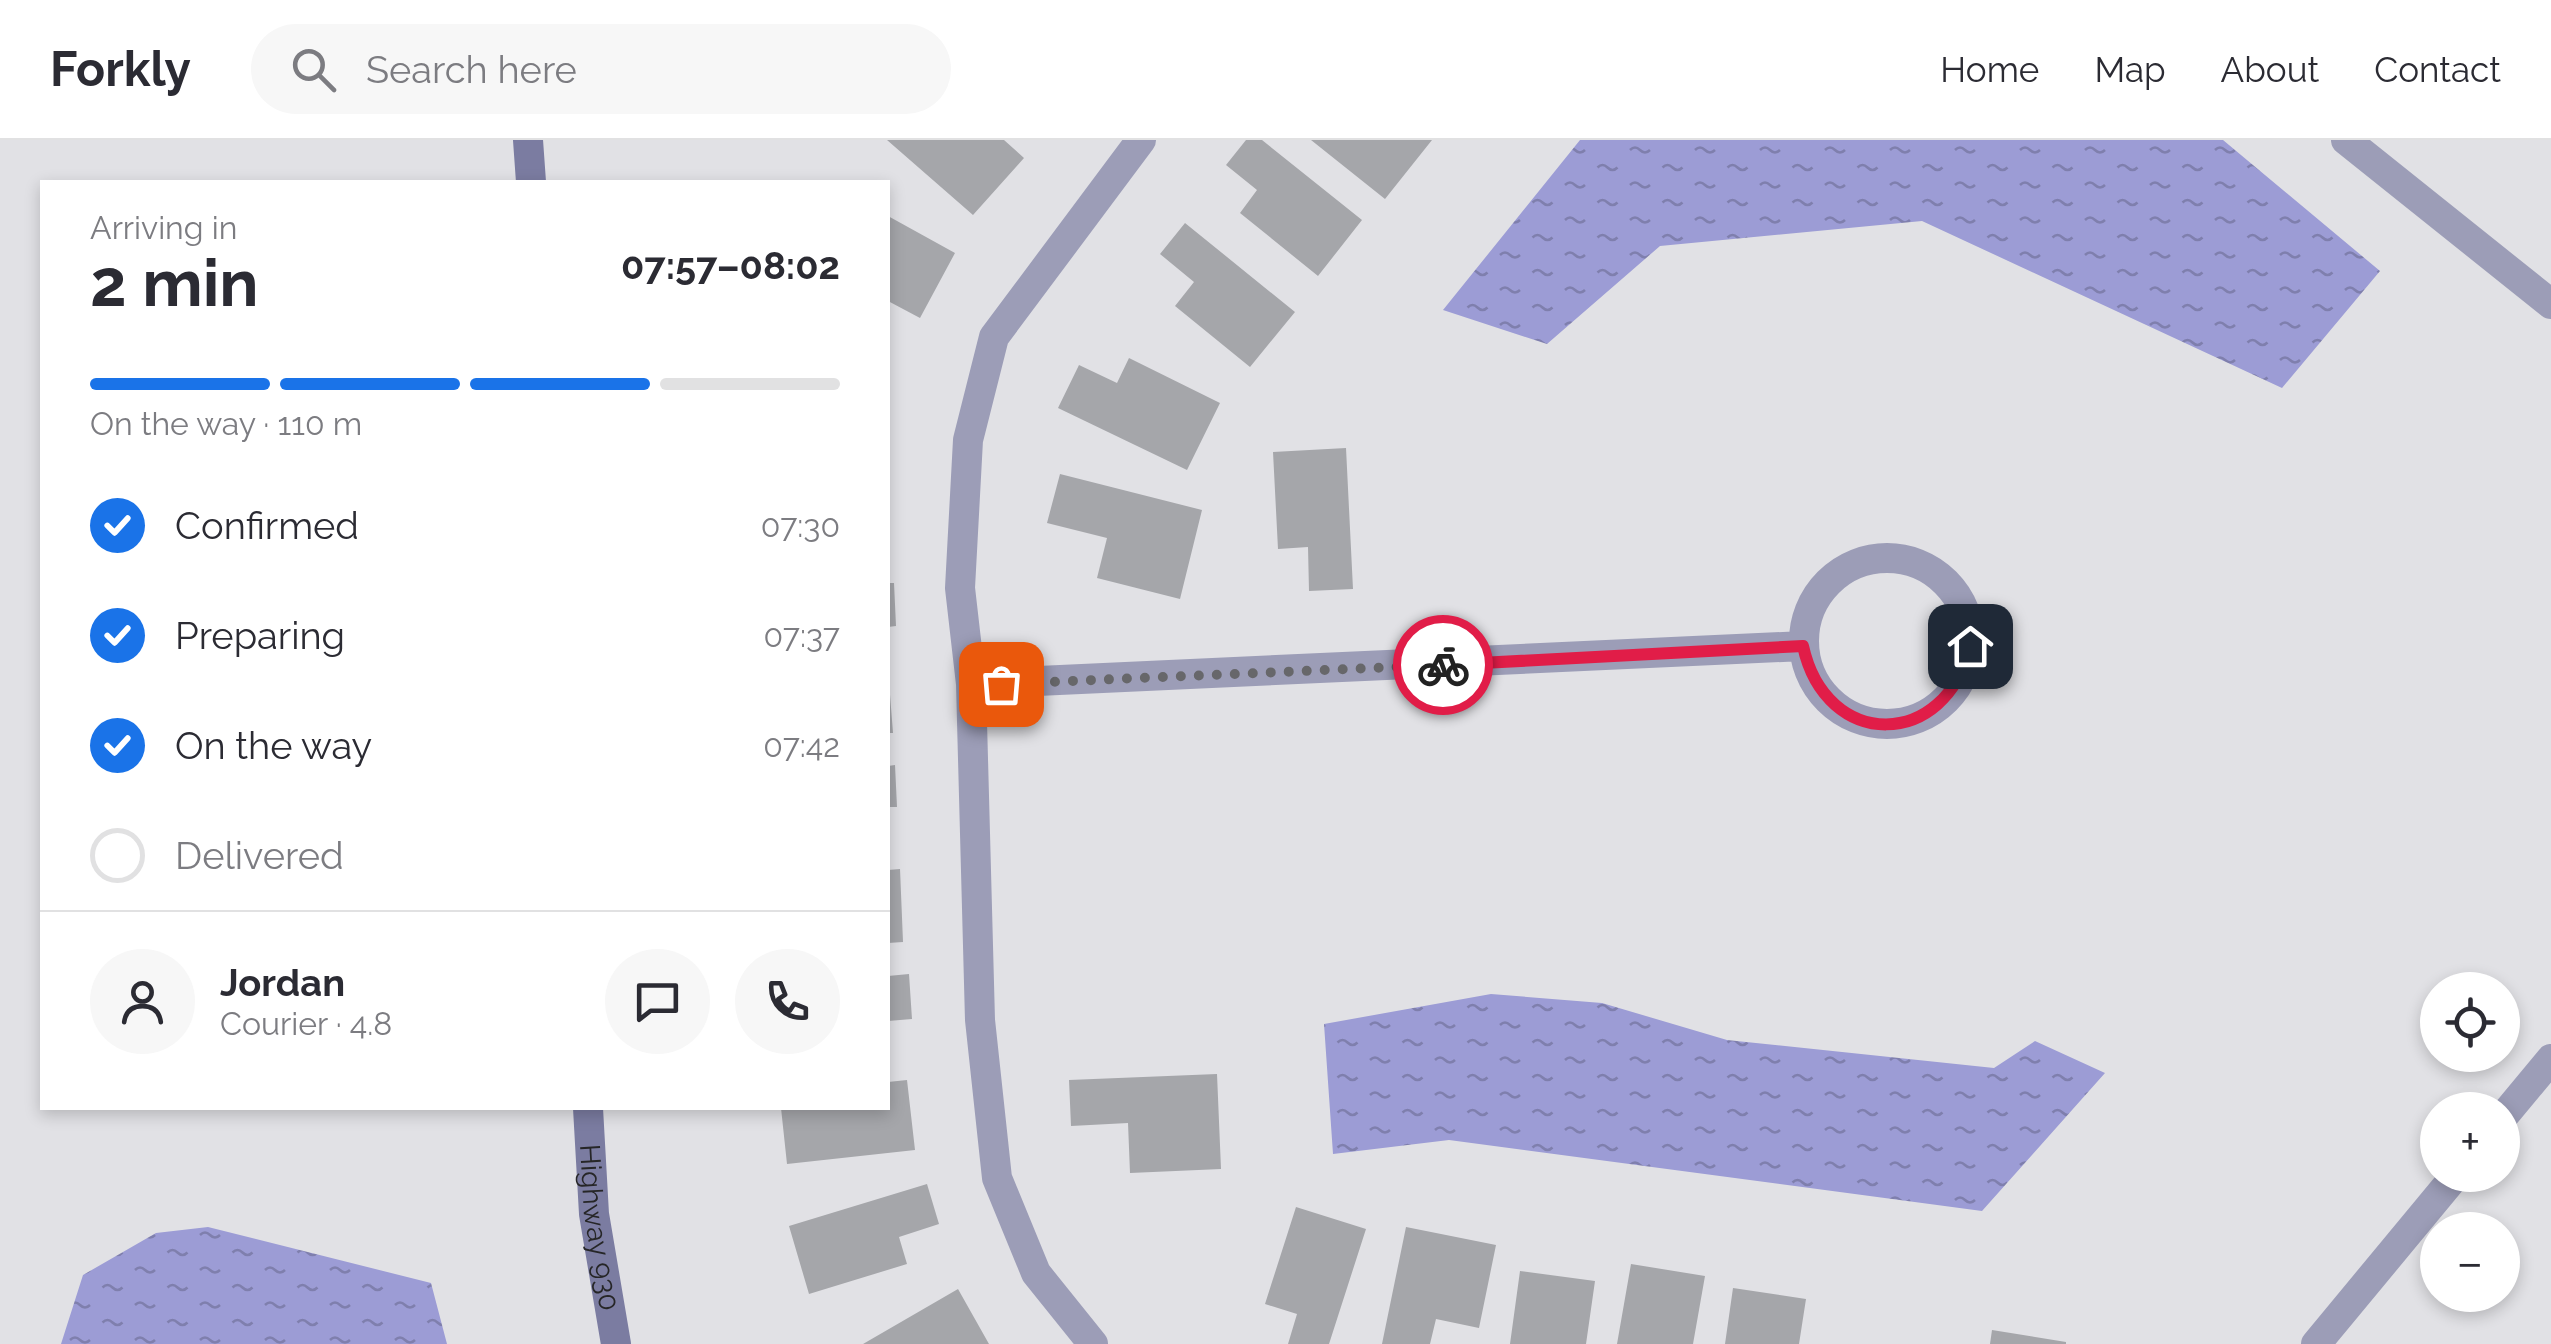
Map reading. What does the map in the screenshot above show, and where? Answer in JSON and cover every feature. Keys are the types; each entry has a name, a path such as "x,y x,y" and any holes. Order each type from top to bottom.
{"street":[{"path":"528,140 531,180"},
{"path":"1094,1344 1036,1273 997,1178 980,1020 971,684 960,588 968,440 994,337 1140,140"},
{"path":"2346,140 2551,304"},
{"path":"1886,558 1913,561 1947,584 1967,618 1970,646 1964,673 1949,697 1927,714 1901,724 1860,719 1824,697 1809,673 1803,646 1812,607 1836,574 1860,562 1886,558"},
{"path":"971,684 1803,646"},
{"path":"2520,1096 2551,1059"},
{"name":"Highway 930","path":"588,1110 594,1214 616,1344"},
{"path":"2316,1344 2442,1192"}],"water":[{"path":"1580,140 2223,140 2380,271 2282,388 1922,221 1660,246 1547,344 1443,310"},
{"path":"1491,994 1602,1003 1727,1040 1994,1068 2035,1041 2105,1073 1982,1211 1449,1140 1333,1154 1324,1024"},
{"path":"208,1227 431,1283 447,1344 61,1344 83,1275 156,1233"}],"building":[{"path":"887,140 1004,140 1024,158 973,215"},
{"path":"1246,140 1262,140 1362,220 1318,276 1240,213 1257,190 1226,165"},
{"path":"1311,140 1432,140 1385,199"},
{"path":"890,217 955,253 920,318 890,302"},
{"path":"1185,223 1295,312 1250,367 1175,306 1194,282 1160,254"},
{"path":"1129,358 1220,403 1187,470 1058,408 1079,365 1117,383"},
{"path":"1346,448 1353,589 1309,591 1308,547 1278,549 1273,452"},
{"path":"1060,474 1202,510 1180,599 1097,578 1107,538 1047,523"},
{"path":"890,583 894,583 896,626 890,627"},
{"path":"895,765 897,807 890,807 890,766"},
{"path":"900,869 903,942 890,943 890,870"},
{"path":"909,974 912,1019 890,1021 890,976"},
{"path":"1217,1074 1221,1169 1130,1173 1128,1123 1071,1126 1069,1080"},
{"path":"907,1080 915,1150 787,1164 781,1110 890,1110 890,1082"},
{"path":"927,1184 939,1224 899,1237 907,1264 809,1294 789,1226"},
{"path":"1296,1207 1366,1229 1329,1344 1288,1344 1297,1314 1265,1304"},
{"path":"1406,1227 1496,1245 1479,1328 1436,1319 1430,1344 1382,1344"},
{"path":"1631,1264 1705,1276 1693,1344 1617,1344"},
{"path":"1520,1271 1595,1281 1586,1344 1510,1344"},
{"path":"1733,1288 1806,1299 1799,1344 1725,1344"},
{"path":"958,1289 989,1344 863,1344"},
{"path":"1992,1330 2066,1342 2066,1344 1990,1344"}],"way so far":[{"path":"1001,684 1443,665"}],"route":[{"path":"1443,665 1803,646 1809,673 1824,697 1846,714 1873,724 1901,724 1927,714 1949,697 1964,673 1970,646"}]}
